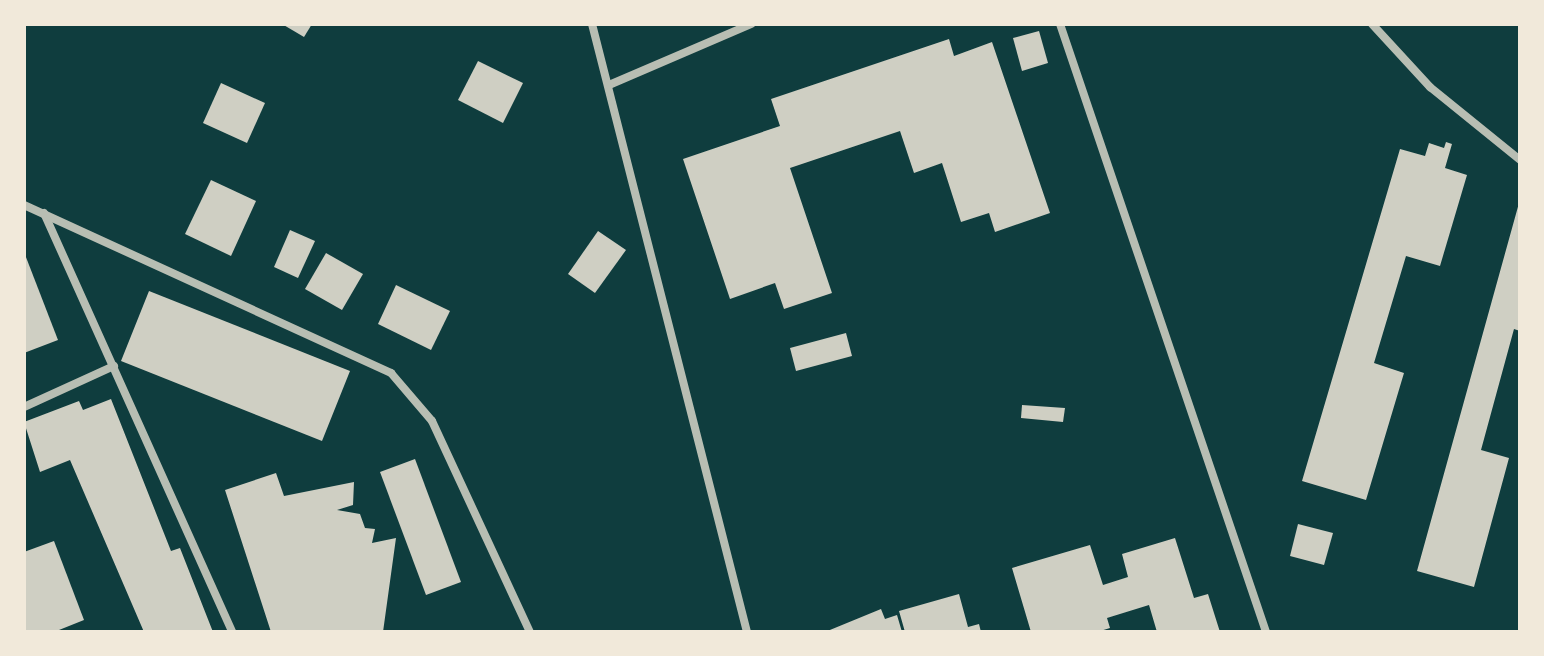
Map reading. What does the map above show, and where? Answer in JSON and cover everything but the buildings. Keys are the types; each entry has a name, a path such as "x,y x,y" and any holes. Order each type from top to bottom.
{"street":[{"path":"592,24 747,632"},
{"path":"609,85 751,24"},
{"path":"1060,24 1266,632"},
{"path":"1372,24 1430,87 1520,160"},
{"path":"24,205 391,373 432,421 530,632"},
{"path":"44,213 232,632"},
{"path":"24,407 114,366"}]}
